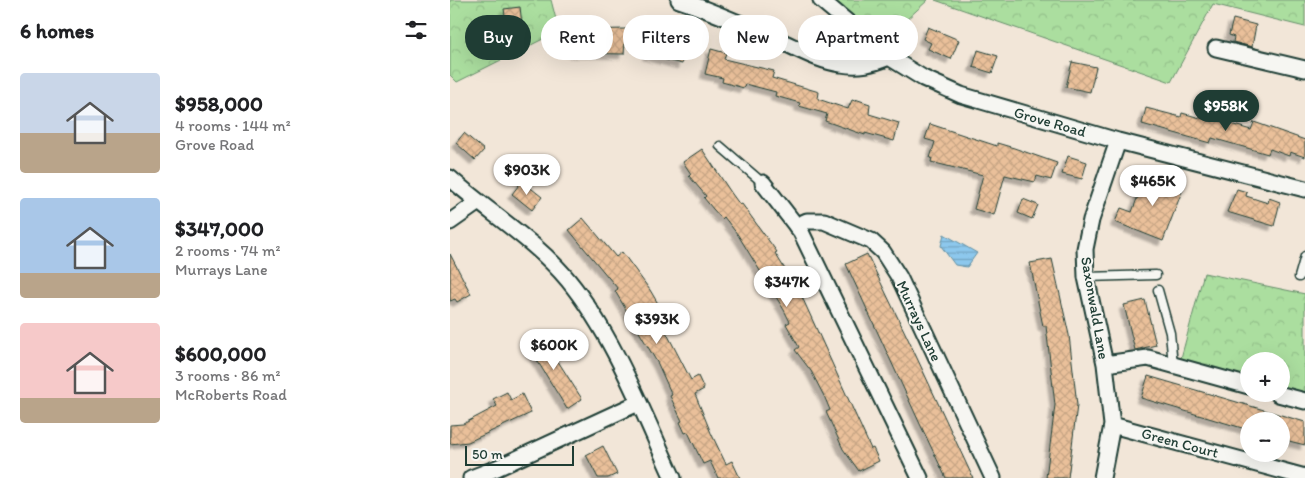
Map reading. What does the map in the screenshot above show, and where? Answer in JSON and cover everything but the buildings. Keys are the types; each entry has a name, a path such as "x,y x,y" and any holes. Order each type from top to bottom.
{"street":[{"path":"679,0 717,13 798,49"},
{"name":"Grove Road","path":"821,0 839,15"},
{"path":"1216,48 1305,69"},
{"path":"825,60 840,64 859,65 873,64 882,60"},
{"name":"Grove Road","path":"894,60 923,78 961,95 1118,141 1305,189"},
{"name":"Saxonwald Lane","path":"1102,478 1112,424 1105,364 1086,277 1085,249 1091,220 1118,141"},
{"path":"450,178 477,203 544,256 568,279 588,307 638,403 673,478"},
{"path":"763,183 796,226 920,478"},
{"path":"450,222 477,203"},
{"name":"Murrays Lane","path":"796,226 807,221 824,221 871,241 884,252 899,277 993,478"},
{"path":"1105,364 1148,358 1240,384"},
{"path":"1290,397 1305,401"},
{"path":"471,478 498,468 638,403"},
{"name":"Green Court","path":"1112,424 1305,477"}],"lane":[{"path":"720,146 763,183"},
{"path":"1299,277 1305,256"},
{"path":"1086,277 1156,275"},
{"path":"1158,290 1170,333 1173,365"}],"green space":[{"path":"450,0 551,0 555,15 541,15 541,40 531,45 531,15 465,15 465,60 501,60 457,82 450,75"},
{"path":"825,0 928,0 912,15 846,15"},
{"path":"935,0 1305,0 1305,27 1213,4 1171,82"},
{"path":"1204,273 1305,294 1305,401 1290,397 1290,352 1240,352 1240,387 1177,373"}],"water":[{"path":"944,234 977,253 967,267 955,265 941,246"}]}
